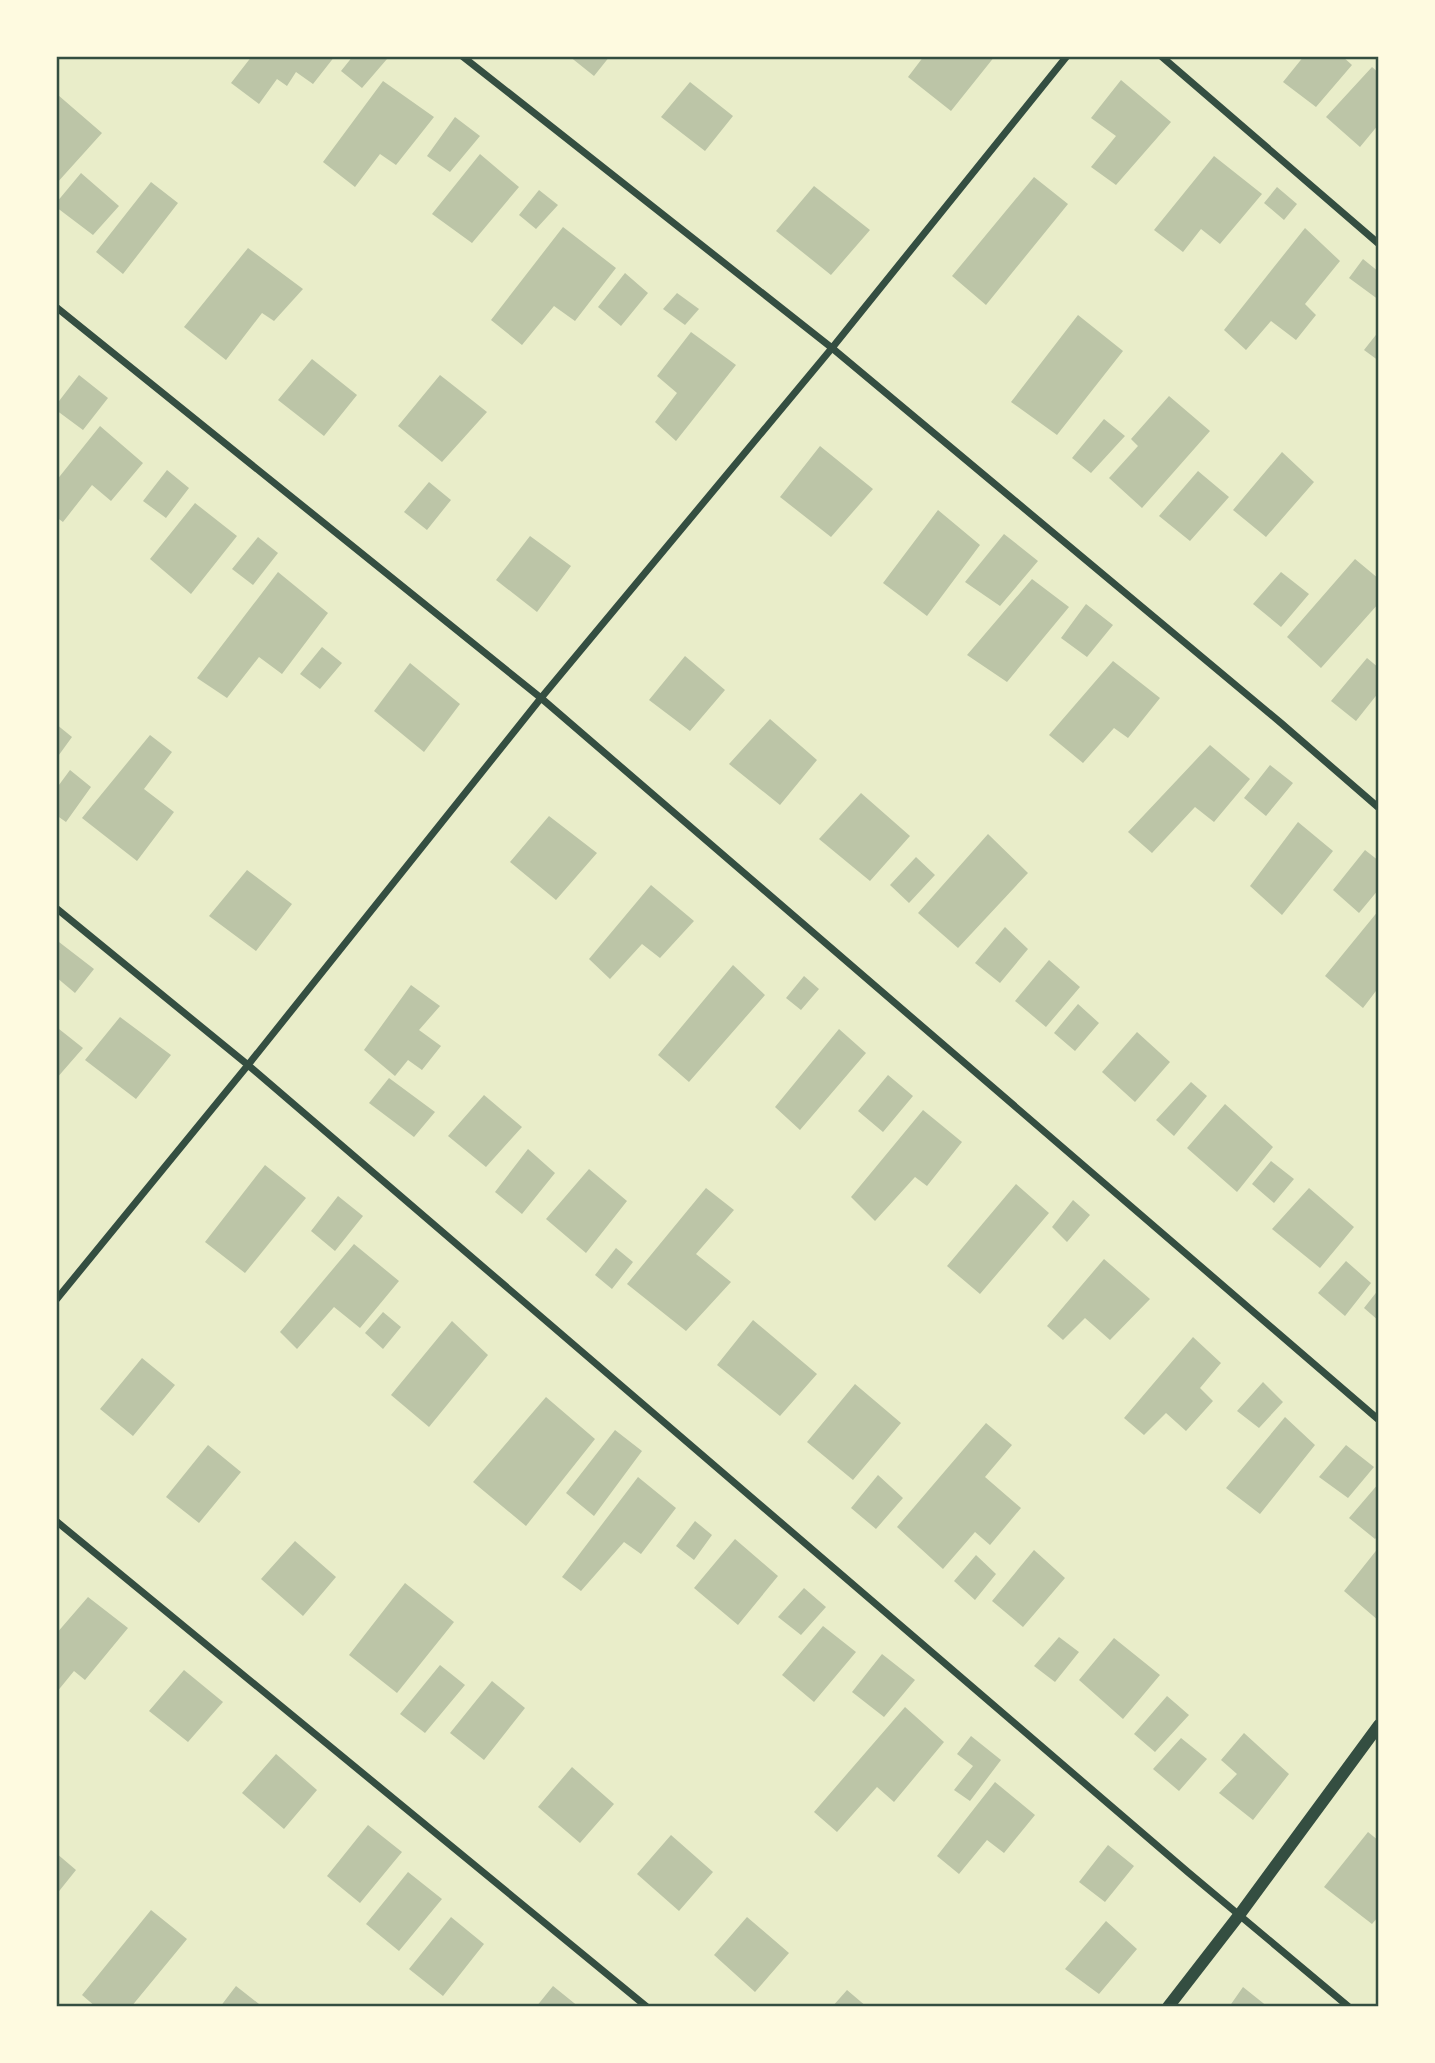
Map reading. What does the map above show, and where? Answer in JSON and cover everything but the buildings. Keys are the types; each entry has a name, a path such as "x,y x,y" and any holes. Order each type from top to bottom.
{"street":[{"path":"462,56 831,348 1379,808"},
{"path":"56,1300 541,698 831,348 1066,56"},
{"path":"1161,56 1379,244"},
{"path":"56,307 541,698 1379,1420"},
{"path":"56,908 248,1065 1189,1873 1349,2007"},
{"path":"56,1521 647,2007"},
{"path":"1168,2007 1379,1725"}]}
